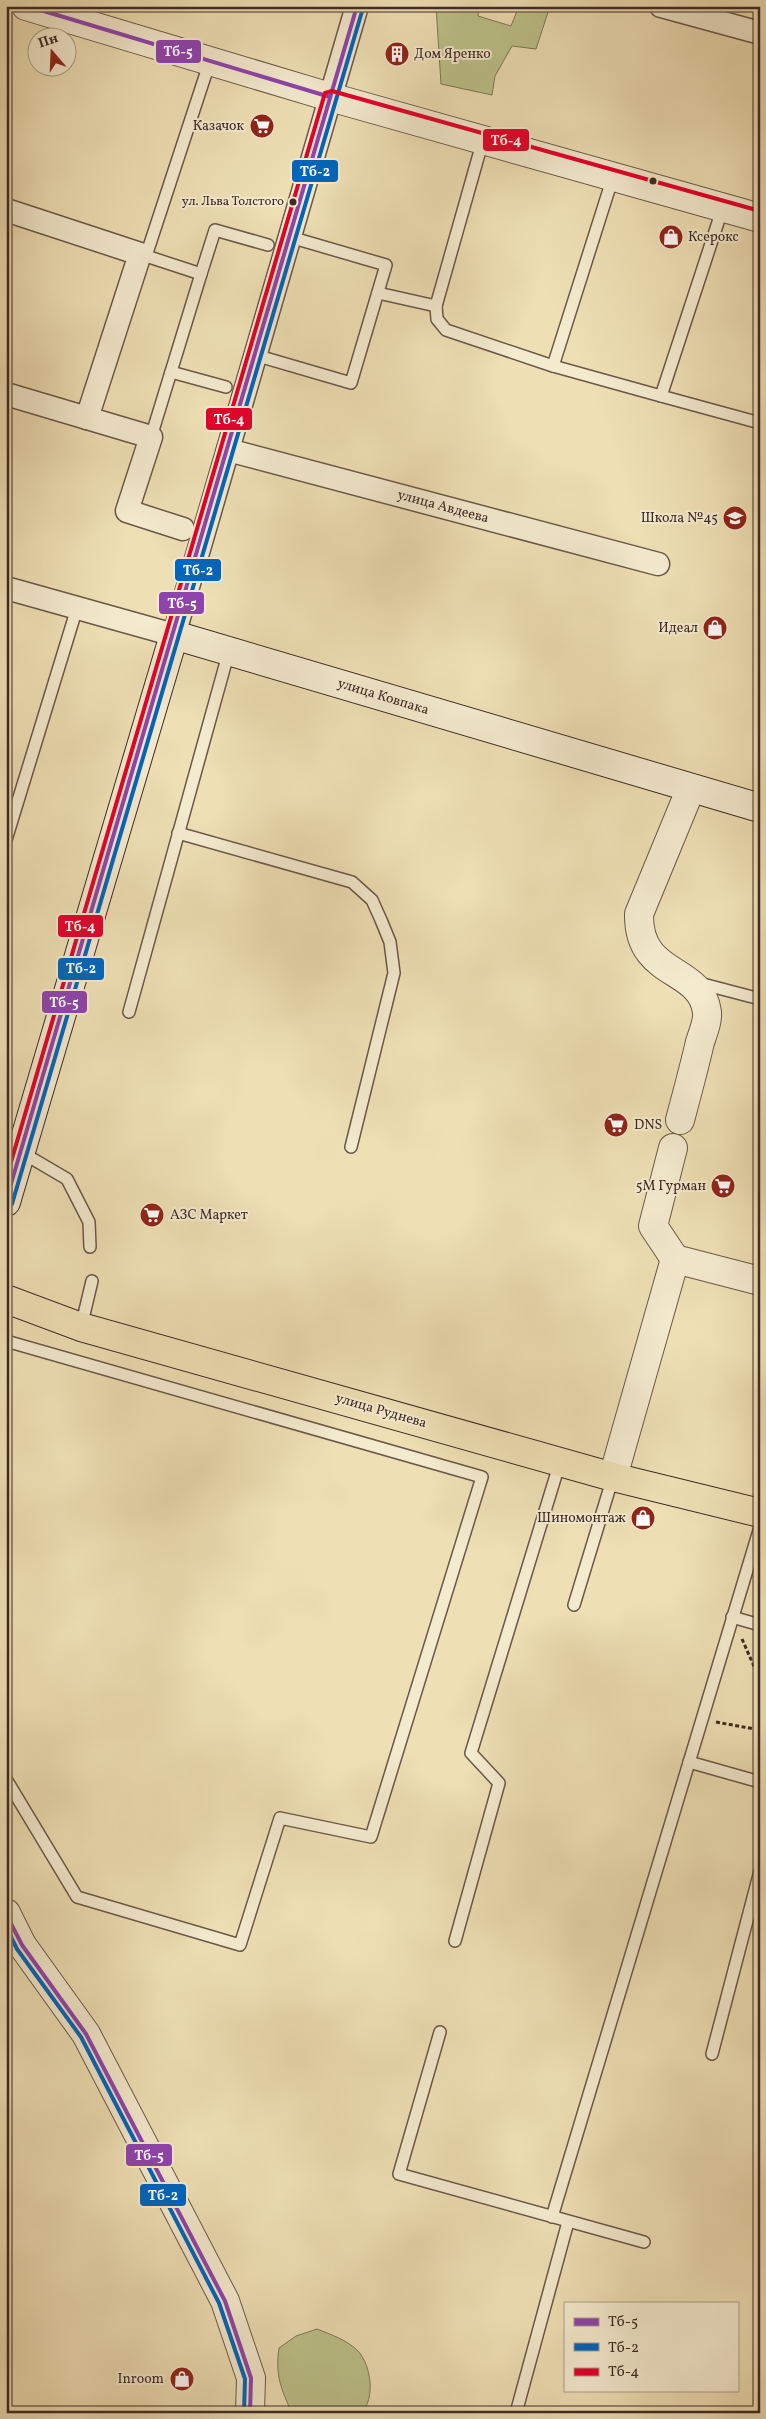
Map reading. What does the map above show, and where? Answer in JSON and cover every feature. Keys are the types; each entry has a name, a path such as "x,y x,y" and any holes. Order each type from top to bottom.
{"main road":[{"name":"улица Руднева","path":"6,1299 81,1327 613,1477 760,1513"}],"street":[{"path":"26,6 204,64 330,97 760,218"},
{"path":"6,1202 174,635 357,6"},
{"path":"661,6 760,32"},
{"path":"6,210 143,255 87,418"},
{"path":"6,394 151,437 128,511 183,530"},
{"name":"улица Авдеева","path":"228,450 658,564"},
{"name":"улица Ковпака","path":"6,588 174,635 760,808"},
{"path":"680,1120 707,1014 703,996 687,980 668,970 647,951 639,931 639,914 691,788"},
{"path":"673,1148 653,1226 674,1259 760,1281"},
{"path":"613,1477 674,1259"},
{"path":"6,1913 22,1945 86,2034 225,2301 251,2378 250,2413"}],"lane":[{"path":"201,274 143,255 204,64"},
{"path":"483,140 436,306 437,319 446,330 553,366 760,423"},
{"path":"553,366 613,176"},
{"path":"661,396 723,207"},
{"path":"151,437 215,230 268,245"},
{"path":"256,355 351,383 386,265 290,237"},
{"path":"378,292 436,306"},
{"path":"171,372 226,387"},
{"path":"6,840 77,608"},
{"path":"129,1012 228,651"},
{"path":"178,833 352,882 372,900 390,942 394,973 351,1147"},
{"path":"687,980 760,999"},
{"path":"21,1152 67,1179 89,1222 90,1247"},
{"path":"81,1327 92,1281"},
{"path":"6,1341 482,1477 371,1838 280,1818 240,1945 76,1897 6,1779"},
{"path":"455,1941 499,1783 471,1754 560,1462"},
{"path":"574,1605 613,1477"},
{"path":"552,2217 760,1527"},
{"path":"732,1617 760,1625"},
{"path":"689,1762 760,1782"},
{"path":"712,2054 760,1871"},
{"path":"440,2032 399,2174 644,2242"},
{"path":"516,2413 568,2222"}],"path":[{"path":"732,1617 760,1680"},
{"path":"702,1719 760,1730"}],"green space":[{"path":"436,6 479,6 478,16 511,26 519,6 550,6 536,49 512,46 495,76 492,95 441,84"},
{"path":"317,2329 349,2344 362,2357 369,2373 370,2391 366,2407 361,2413 292,2413 278,2374 279,2348 296,2336"}],"transit line":[{"name":"Тб-5","path":"27,6 330,97"},
{"name":"Тб-5","path":"6,1201 357,6"},
{"name":"Тб-2","path":"12,1204 363,8"},
{"name":"Тб-4","path":"6,1179 325,93 332,91 760,211"},
{"name":"Тб-5","path":"6,1914 22,1945 86,2034 225,2301 251,2378 250,2413"},
{"name":"Тб-2","path":"6,1927 17,1949 81,2037 219,2303 245,2379 244,2413"}],"place":[{"name":"Дом Яренко","path":"397,54"},
{"name":"Казачок","path":"262,126"},
{"name":"ул. Льва Толстого","path":"293,202"},
{"name":"Ксерокс","path":"671,237"},
{"name":"Школа №45","path":"735,518"},
{"name":"Идеал","path":"715,628"},
{"name":"DNS","path":"616,1125"},
{"name":"5М Гурман","path":"723,1186"},
{"name":"АЗС Маркет","path":"152,1215"},
{"name":"Шиномонтаж","path":"643,1518"},
{"name":"Inroom","path":"182,2379"}]}
